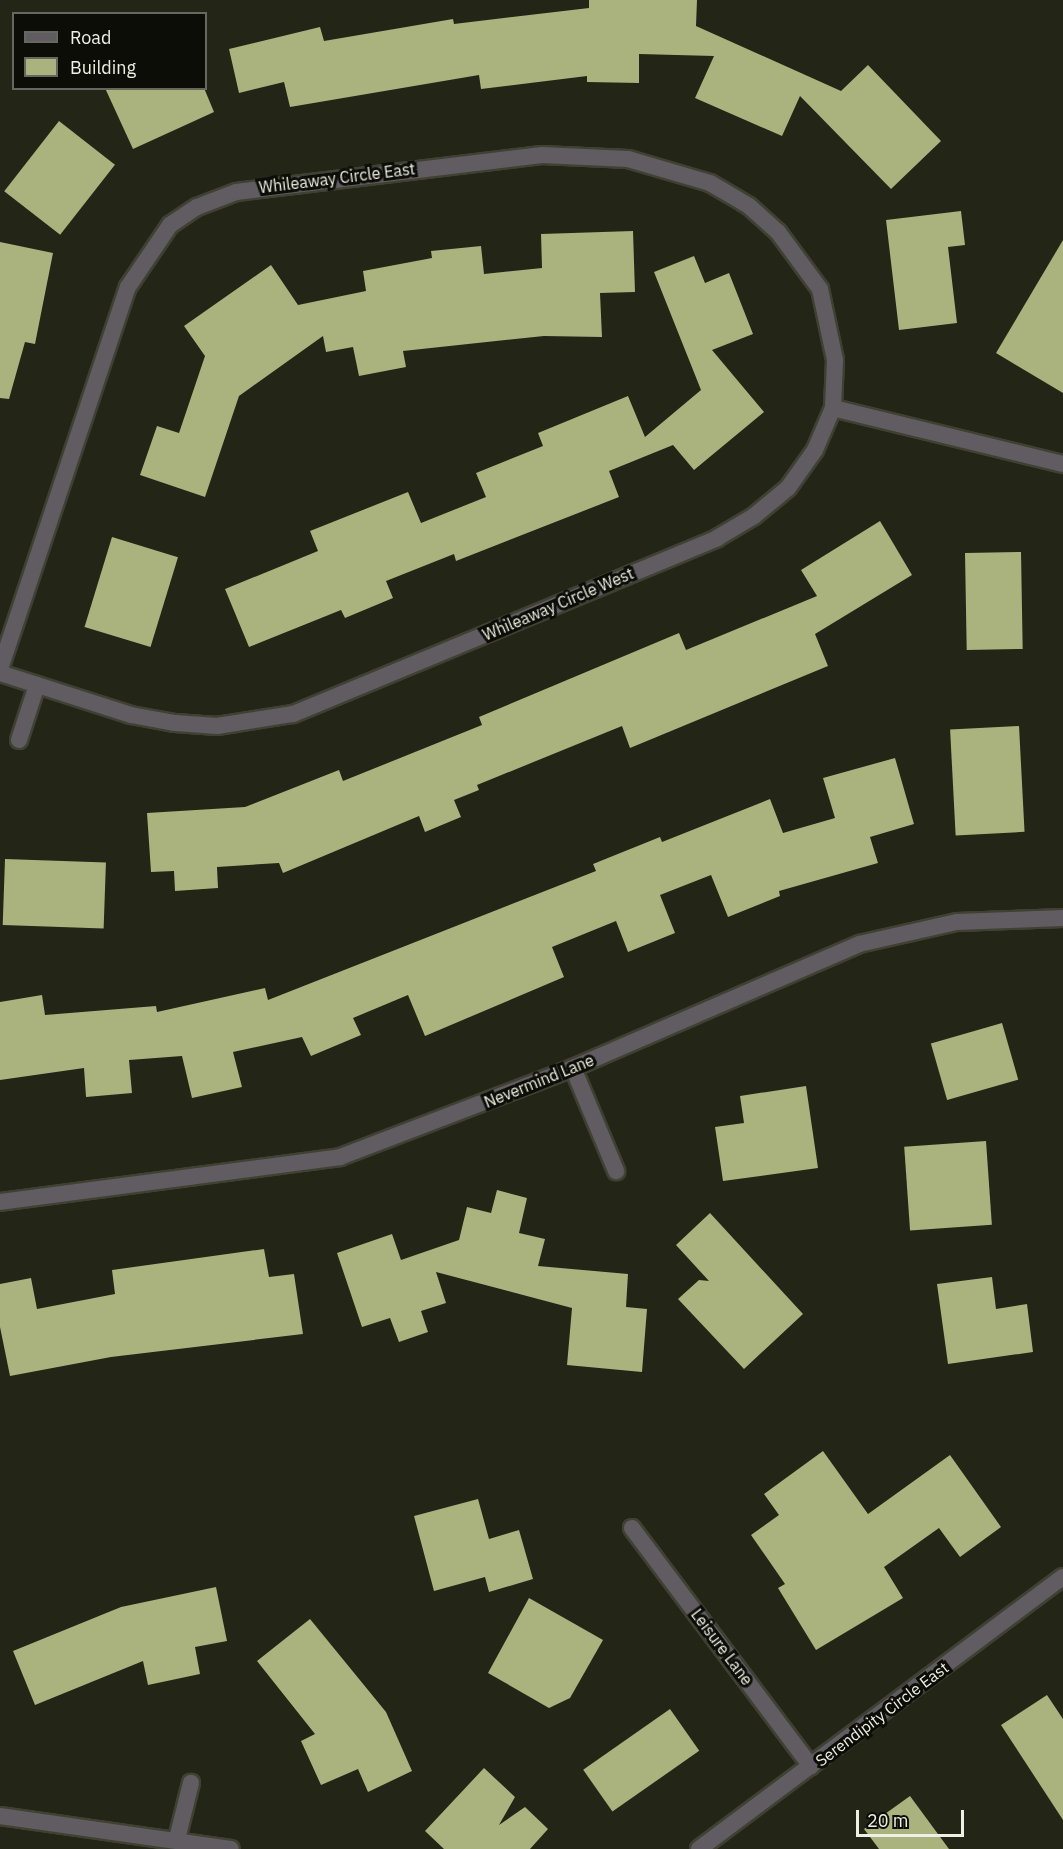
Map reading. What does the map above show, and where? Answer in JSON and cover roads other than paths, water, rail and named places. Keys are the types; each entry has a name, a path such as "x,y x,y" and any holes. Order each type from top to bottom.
{"street":[{"name":"Whileaway Circle East","path":"0,671 128,287 171,225 197,207 236,192 542,155 628,159 710,183 749,206 778,232 820,289 836,360 833,408"},
{"path":"833,408 1063,464"},
{"name":"Whileaway Circle West","path":"0,671 37,685 175,723 217,726 293,714 735,527 788,488 815,450 833,408"},
{"path":"19,740 37,685"},
{"name":"Nevermind Lane","path":"0,1202 340,1157 573,1068 859,944 905,930 1063,918"},
{"path":"573,1068 616,1171"},
{"name":"Leisure Lane","path":"632,1528 811,1766"},
{"name":"Serendipity Circle East","path":"699,1849 1060,1586"},
{"path":"177,1839 191,1783"},
{"path":"0,1816 177,1839 225,1849"}]}
